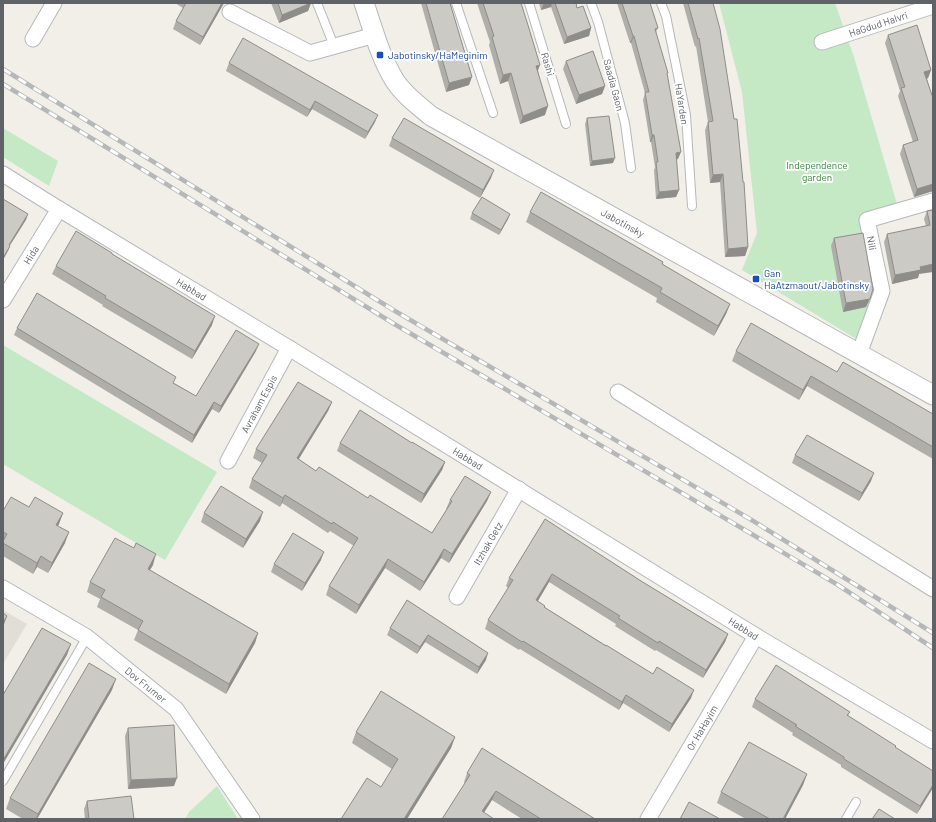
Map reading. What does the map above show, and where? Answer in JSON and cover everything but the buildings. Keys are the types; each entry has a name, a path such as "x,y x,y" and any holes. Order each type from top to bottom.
{"street":[{"path":"33,39 54,3"},
{"name":"Jabotinsky","path":"364,3 382,57 396,81 410,98 431,116 933,395"},
{"name":"HaGdud HaIvri","path":"822,42 933,6"},
{"path":"230,12 310,53 375,35"},
{"name":"Habbad","path":"3,174 59,210 289,348 756,636 933,741"},
{"name":"Nili","path":"859,354 882,291 867,220 933,201"},
{"name":"Hida","path":"3,300 59,210"},
{"name":"Avraham Espis","path":"228,460 289,348"},
{"path":"618,392 933,589"},
{"name":"Itzhak Getz","path":"457,598 519,489"},
{"name":"Dov Frumer","path":"3,588 86,637 176,708 252,819"},
{"name":"Or HaHayim","path":"648,819 756,636"}],"lane":[{"path":"317,3 334,46"},
{"path":"456,3 493,113"},
{"name":"Rashi","path":"529,3 566,124"},
{"name":"Saadia Gaon","path":"591,3 598,22 624,123 631,168"},
{"name":"HaYarden","path":"661,3 666,16 686,114 692,206"},
{"path":"3,781 86,637"},
{"path":"846,819 856,802"}],"shaded area":[{"path":"3,610 27,624 3,664"}],"green space":[{"name":"Independence garden","path":"719,3 835,3 854,57 899,211 867,220 882,291 863,343 742,270 757,233 742,92"},
{"path":"3,128 58,161 49,186 3,157"},
{"path":"3,345 217,472 165,560 3,464"},
{"path":"217,786 238,819 185,819 189,812"}],"railway":[{"path":"3,69 395,311 750,519 933,633"},
{"path":"3,84 396,325 838,585 933,648"}],"place":[{"name":"Jabotinsky/HaMeginim","path":"380,55"},
{"name":"Gan HaAtzmaout/Jabotinsky","path":"756,279"}]}
